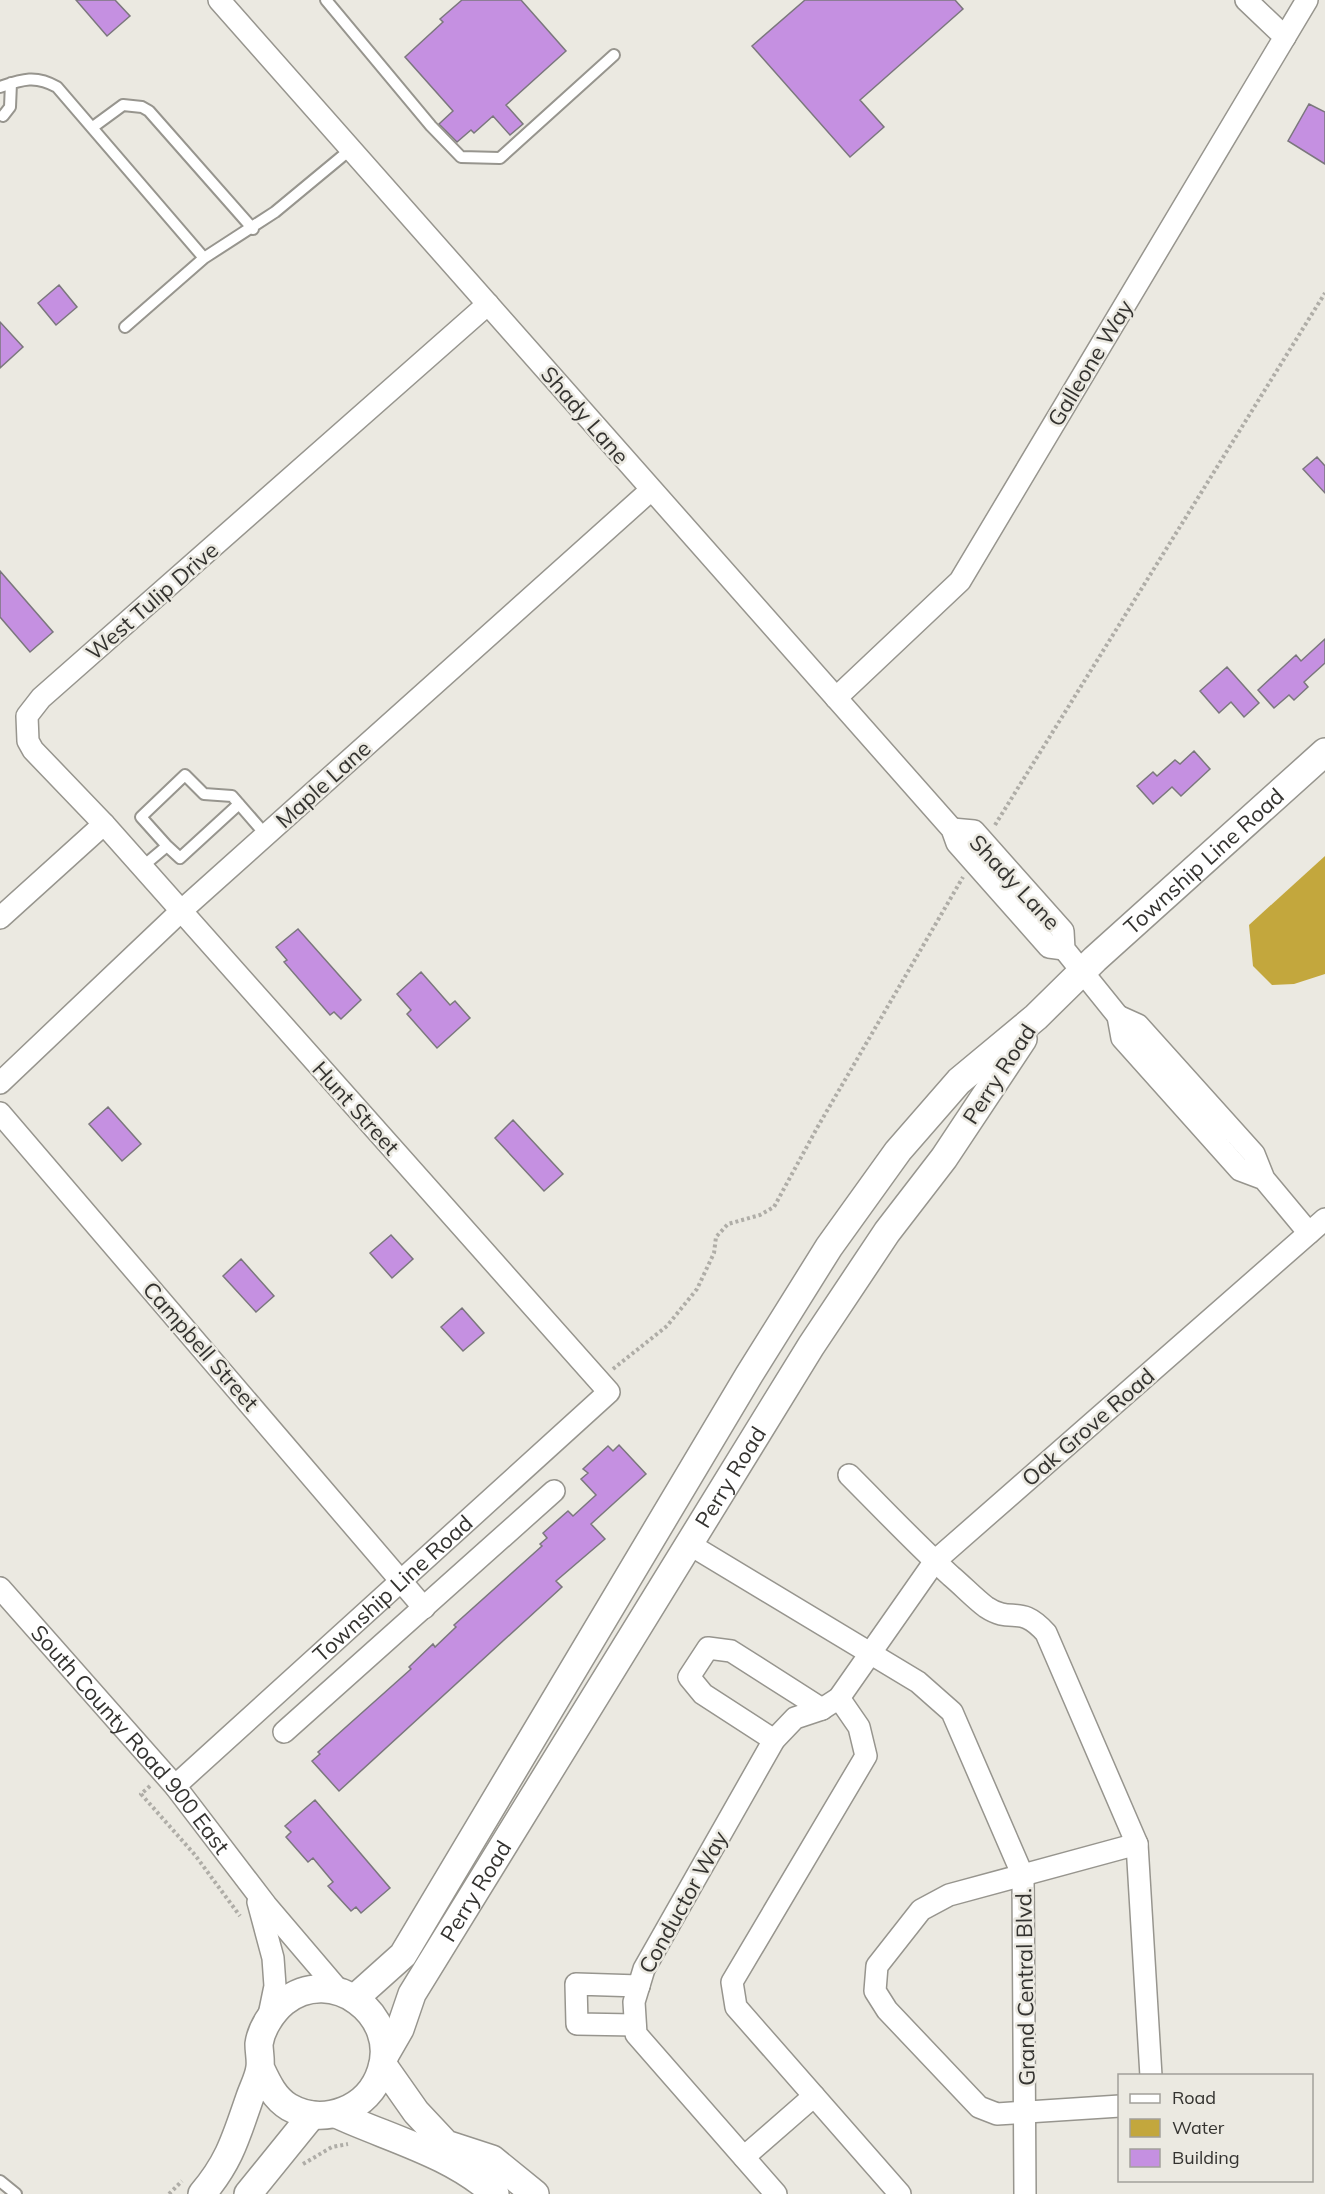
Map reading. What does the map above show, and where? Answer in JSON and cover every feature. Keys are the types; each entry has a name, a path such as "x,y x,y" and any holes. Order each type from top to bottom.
{"street":[{"path":"1246,0 1285,37"},
{"name":"Galleone Way","path":"836,698 960,581 1307,0"},
{"name":"Shady Lane","path":"222,1 952,829 957,843 972,861 1049,947 1064,949"},
{"name":"West Tulip Drive","path":"104,824 33,750 25,733 27,716 31,710 41,698 488,304"},
{"name":"Maple Lane","path":"0,1083 181,911 651,490"},
{"name":"Township Line Road","path":"1036,1017 1082,971 1325,752"},
{"path":"0,918 104,824"},
{"name":"Hunt Street","path":"104,824 609,1392"},
{"name":"Shady Lane","path":"952,829 974,831 1063,932 1064,949 1082,971"},
{"path":"1082,971 1118,1016 1138,1025 1254,1154 1264,1179 1309,1233"},
{"name":"Perry Road","path":"248,2194 278,2158 324,2115 359,2104 377,2085 384,2060 400,2029 412,1994 689,1544 830,1317 887,1232 944,1158 1036,1017"},
{"name":"Perry Road","path":"348,1996 403,1955 749,1375 859,1204 942,1097 1036,1017"},
{"name":"Campbell Street","path":"0,1113 424,1608"},
{"name":"Oak Grove Road","path":"870,1652 935,1561 1325,1219"},
{"name":"Township Line Road","path":"175,1786 609,1392"},
{"path":"849,1475 935,1561 985,1606 1002,1616 1021,1614 1034,1620 1046,1634 1137,1844 1151,2074"},
{"path":"284,1732 554,1491"},
{"name":"Grand Central Blvd.","path":"689,1544 918,1682 952,1712 1023,1876 1025,2194"},
{"name":"South County Road 900 East","path":"0,1588 175,1786 256,1892 348,1996"},
{"path":"774,1740 703,1694 689,1677 708,1648 731,1651 830,1703 859,1727 866,1756 732,1982 736,2007 900,2194"},
{"path":"830,1703 870,1652"},
{"name":"Conductor Way","path":"635,2025 634,2002 644,1969 774,1740 795,1718 830,1703"},
{"path":"1118,2106 997,2114 979,2107 887,2010 875,1991 877,1966 921,1910 949,1895 1137,1844"},
{"name":"South County Road 900 East","path":"256,1892 273,1958 275,1986 268,2020"},
{"path":"639,1986 576,1984 577,2024 635,2025 636,2034 776,2194"},
{"path":"495,2194 482,2182 424,2151 324,2115 288,2106 270,2090 260,2067 259,2043 268,2020 285,2001 307,1991 332,1990 348,1996 373,2014 383,2036 384,2060 416,2112 446,2144 492,2159 535,2194"},
{"path":"192,2187 229,2157 260,2067"},
{"path":"744,2157 814,2096"}],"lane":[{"path":"326,0 431,126 461,157 500,158 614,55"},
{"path":"3,116 10,107 5,85 24,78 42,79 57,87 204,258"},
{"path":"93,127 123,105 142,107 149,111 253,229"},
{"path":"125,327 204,258 253,229 351,149"},
{"path":"239,804 180,858 141,817 185,775 204,794 232,796 239,804 266,835"},
{"path":"142,867 167,846"},
{"path":"0,2181 16,2194"}],"path":[{"path":"984,842 1325,293"},
{"path":"697,1289 714,1253 716,1237 728,1224 760,1215 774,1207 972,861"},
{"path":"278,2158 290,2171 332,2147 353,2143"},
{"path":"169,2194 192,2187"}],"water":[{"path":"1325,856 1325,974 1294,984 1272,985 1253,966 1249,925"}],"building":[{"path":"76,0 115,0 130,16 107,36"},
{"path":"462,0 521,0 566,51 506,105 523,124 510,135 493,116 474,133 471,130 457,142 439,124 453,111 405,57 443,22 440,19"},
{"path":"805,0 955,0 963,9 860,100 884,127 850,157 752,46"},
{"path":"1309,104 1325,112 1325,164 1288,141"},
{"path":"59,285 77,307 56,325 38,303"},
{"path":"0,322 23,347 0,368"},
{"path":"1317,457 1325,466 1325,493 1303,469"},
{"path":"0,571 53,632 30,652 0,617"},
{"path":"1325,639 1325,663 1304,682 1308,687 1294,700 1289,695 1274,708 1258,690 1296,655 1301,661"},
{"path":"1227,667 1259,703 1244,717 1231,702 1219,713 1200,691"},
{"path":"1194,751 1210,769 1181,796 1172,787 1153,804 1137,786 1153,772 1157,776 1175,760 1180,764"},
{"path":"298,929 361,1000 341,1019 334,1012 330,1015 284,962 287,960 276,947"},
{"path":"421,972 450,1005 455,1001 470,1018 437,1048 407,1014 411,1010 397,994"},
{"path":"108,1107 141,1144 122,1161 89,1124"},
{"path":"513,1120 563,1174 544,1191 495,1138"},
{"path":"391,1235 413,1259 392,1278 370,1253"},
{"path":"241,1259 274,1296 256,1312 223,1276"},
{"path":"462,1308 484,1333 463,1351 441,1327"},
{"path":"619,1445 646,1474 591,1524 605,1539 556,1581 562,1587 339,1791 312,1761 320,1754 318,1752 411,1669 409,1667 433,1644 435,1647 456,1627 454,1625 542,1546 540,1544 547,1538 543,1533 568,1511 573,1516 596,1495 581,1479 588,1473 583,1469 608,1446 613,1451"},
{"path":"315,1800 390,1888 361,1913 356,1907 351,1911 328,1886 333,1882 313,1858 308,1862 286,1837 291,1832 285,1826"}]}
